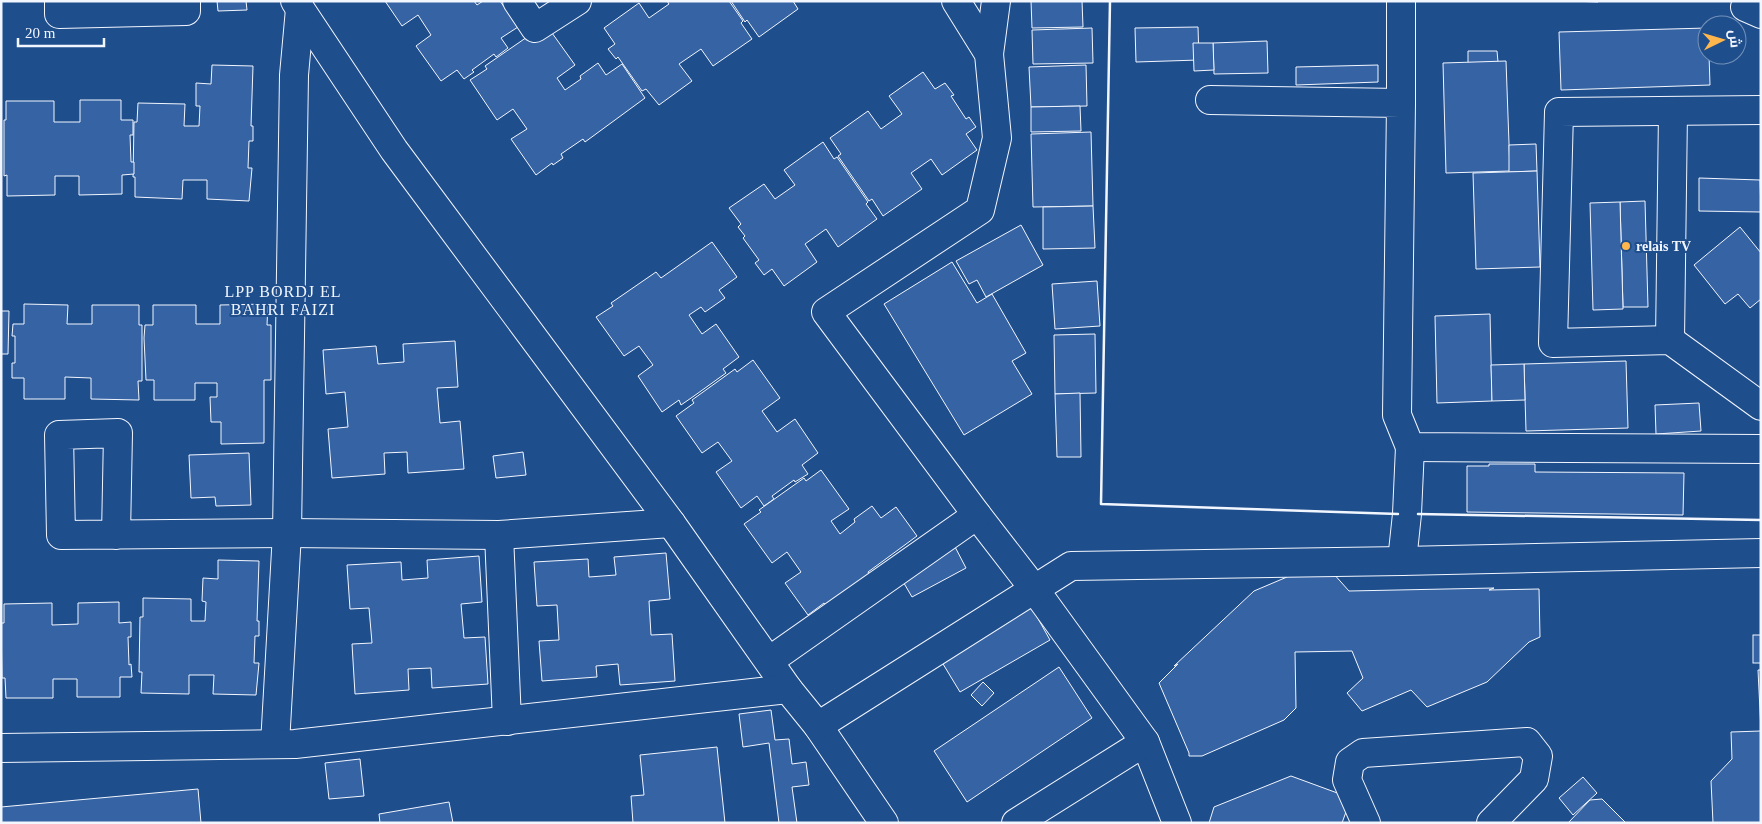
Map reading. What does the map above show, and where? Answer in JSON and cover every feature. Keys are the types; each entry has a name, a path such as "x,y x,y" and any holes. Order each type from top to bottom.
{"street":[{"path":"59,1 59,14 186,11 186,1"},
{"path":"517,1 535,28 577,1"},
{"path":"956,1 989,54"},
{"path":"996,1 989,54 997,138 980,210 826,312 1035,590 1145,742 1177,823"},
{"path":"1401,1 1397,416 1410,447 1407,514 1402,562"},
{"path":"297,5 394,150 671,523 788,689 818,726 884,823"},
{"path":"275,744 287,533 294,75 297,5"},
{"path":"1210,100 1401,103"},
{"path":"1761,110 1559,112 1553,343 1670,340 1761,406"},
{"path":"1670,340 1673,111"},
{"path":"1410,447 1761,449"},
{"path":"769,660 977,515"},
{"path":"116,535 287,533 499,535 671,523"},
{"path":"499,535 507,720"},
{"path":"818,726 1071,566 1402,562 1761,553"},
{"path":"1,748 296,744 788,689"},
{"path":"1016,823 1145,742"},
{"path":"1366,823 1347,780 1350,762 1363,753 1527,742 1538,756 1534,779 1492,823"}],"building":[{"path":"217,1 246,1 247,10 218,11"},
{"path":"385,1 474,1 477,5 483,1 500,1 518,27 501,38 508,48 496,57 494,54 472,70 474,72 464,79 457,70 441,81 416,46 431,35 418,15 402,26"},
{"path":"667,1 729,1 743,21 741,23 752,39 713,66 701,49 679,64 692,81 659,105 646,89 642,91 618,57 616,59 608,49 615,44 604,28 639,3 649,18 669,4"},
{"path":"731,1 793,1 798,9 759,37 747,20 745,22"},
{"path":"1031,1 1082,1 1083,27 1032,28"},
{"path":"547,26 575,65 557,78 565,90 581,79 580,76 598,63 606,75 622,64 645,98 585,142 583,139 561,154 563,158 553,165 552,163 536,175 511,139 527,129 513,109 497,120 470,80 487,69 485,66 530,35"},
{"path":"1198,27 1199,60 1136,62 1135,28"},
{"path":"1092,28 1093,63 1033,64 1032,30"},
{"path":"1697,28 1697,65 1709,65 1710,85 1561,90 1559,32"},
{"path":"1267,41 1268,73 1214,74 1213,43"},
{"path":"1193,43 1213,43 1214,70 1194,71"},
{"path":"1468,51 1497,51 1498,62 1468,63"},
{"path":"1506,61 1510,171 1446,173 1443,63"},
{"path":"212,65 253,66 251,126 253,126 253,141 249,141 248,168 252,168 249,201 207,199 207,180 183,180 182,199 135,197 135,177 133,177 134,122 137,122 138,103 185,104 184,126 199,126 200,106 196,106 196,83 211,84"},
{"path":"1086,65 1087,106 1031,107 1029,67"},
{"path":"1378,65 1378,82 1296,85 1296,67"},
{"path":"923,72 935,89 945,83 954,95 951,96 966,119 969,117 976,127 966,134 977,150 942,175 931,159 911,173 922,189 883,216 872,199 869,201 838,156 841,154 830,138 868,111 881,129 902,114 889,96"},
{"path":"80,100 121,100 121,120 133,120 133,135 130,135 131,162 134,162 134,174 122,175 122,194 79,195 79,176 55,176 55,195 7,196 7,175 4,176 6,101 54,101 54,122 80,122"},
{"path":"1080,106 1081,131 1031,132 1031,107"},
{"path":"1091,132 1093,206 1033,207 1031,134"},
{"path":"823,142 834,159 837,157 868,202 866,204 877,219 838,247 826,229 805,244 817,262 784,286 772,269 764,275 755,263 759,260 743,238 745,236 738,227 741,224 729,208 764,184 775,199 795,185 784,170"},
{"path":"1536,144 1537,171 1509,172 1509,145"},
{"path":"1537,171 1540,267 1476,269 1473,173"},
{"path":"1699,178 1760,180 1761,212 1699,211"},
{"path":"1645,201 1648,307 1623,307 1620,202"},
{"path":"1620,202 1623,309 1593,310 1590,203"},
{"path":"1093,206 1095,248 1043,249 1043,207"},
{"path":"1021,225 1043,265 986,297 977,280 969,284 956,261"},
{"path":"1740,227 1761,253 1761,299 1750,308 1738,294 1725,304 1694,265"},
{"path":"712,242 737,277 719,290 725,298 705,312 701,307 689,315 702,334 716,324 739,357 723,369 726,373 694,396 681,405 679,400 662,412 638,376 653,365 639,346 624,356 596,317 613,306 611,303 656,272 661,278"},
{"path":"952,262 977,303 992,294 1026,353 1012,361 1032,394 964,435 884,304"},
{"path":"1097,281 1100,326 1055,329 1052,284"},
{"path":"24,304 68,305 67,324 92,324 92,305 139,305 139,325 142,325 142,381 138,381 139,400 91,399 91,378 65,377 65,399 24,399 24,378 12,378 12,363 15,363 15,336 12,336 13,324 24,324"},
{"path":"268,304 267,325 271,325 271,380 264,380 264,443 221,444 221,422 211,422 210,397 217,397 217,383 195,383 195,400 154,400 154,380 146,380 144,338 145,325 153,325 153,305 196,305 196,324 220,324 220,305"},
{"path":"1,311 9,311 8,354 1,354"},
{"path":"1490,314 1492,401 1437,403 1435,316"},
{"path":"1095,334 1096,393 1055,394 1054,335"},
{"path":"455,341 458,387 437,388 440,423 460,421 464,469 408,473 407,452 384,453 385,474 332,478 328,429 348,427 345,392 326,394 323,350 376,346 378,364 404,362 403,344"},
{"path":"753,360 780,398 762,411 777,432 795,419 818,453 802,465 808,474 795,482 794,480 772,496 774,499 764,506 757,496 741,508 716,472 732,461 718,442 702,453 676,416 694,403 692,400 735,369 737,372"},
{"path":"1626,361 1628,428 1526,431 1524,364"},
{"path":"1524,364 1525,400 1492,401 1491,365"},
{"path":"1080,393 1081,457 1057,457 1055,394"},
{"path":"1699,403 1701,431 1656,434 1655,405"},
{"path":"523,452 526,475 496,478 493,456"},
{"path":"249,453 251,505 216,506 215,497 191,498 189,455"},
{"path":"1489,464 1535,464 1535,472 1684,473 1683,515 1467,512 1467,466 1489,466"},
{"path":"821,470 849,509 831,521 840,534 855,522 854,519 872,506 881,518 896,507 917,536 826,606 824,603 808,615 785,583 801,572 787,552 772,563 744,524 761,512 759,510 804,478 806,481"},
{"path":"953,543 966,568 912,597 898,573"},
{"path":"666,553 670,599 649,601 651,635 672,634 675,681 620,685 618,664 596,666 597,677 542,681 539,641 559,640 557,605 537,606 534,562 588,559 589,577 616,575 614,557"},
{"path":"479,556 482,602 461,604 464,638 485,637 488,684 432,688 431,668 408,669 409,690 355,694 352,644 372,643 369,608 350,609 347,565 401,562 402,580 428,578 427,560"},
{"path":"218,560 259,561 257,621 259,621 259,636 255,636 254,663 259,663 256,695 213,694 214,675 189,675 189,694 141,693 142,672 139,672 140,617 143,617 143,598 191,599 191,621 205,621 206,602 202,601 203,578 218,579"},
{"path":"1324,563 1349,591 1539,589 1540,637 1529,642 1487,682 1427,707 1411,690 1362,711 1347,693 1363,678 1352,651 1295,652 1296,708 1284,720 1202,756 1189,756 1159,683 1178,664 1174,666 1254,591 1287,577 1302,564"},
{"path":"119,602 119,623 131,622 131,637 128,637 129,665 131,664 132,677 120,677 120,697 77,697 77,679 53,679 53,698 6,698 5,678 2,678 1,623 4,623 4,604 52,603 52,625 78,624 78,603"},
{"path":"1031,606 1050,640 960,692 940,659"},
{"path":"1753,635 1761,635 1761,663 1753,663"},
{"path":"1059,667 1092,718 967,802 934,751"},
{"path":"1758,670 1761,670 1761,731"},
{"path":"983,682 994,693 982,706 971,695"},
{"path":"771,710 775,740 789,739 792,764 806,762 809,785 792,787 797,823 779,823 769,743 743,747 739,714"},
{"path":"1761,731 1761,823 1713,823 1711,781 1732,759 1731,732"},
{"path":"717,747 725,823 633,823 631,796 644,795 640,755"},
{"path":"360,759 364,796 329,799 325,763"},
{"path":"1291,776 1351,798 1342,823 1209,823 1214,807"},
{"path":"1583,777 1597,793 1573,815 1559,798"},
{"path":"198,789 201,823 1,823 1,807"},
{"path":"1602,799 1626,823 1568,823 1590,800"},
{"path":"449,802 453,823 380,823 379,814"}],"wall":[{"path":"1110,1 1101,504 1398,514"},
{"path":"1418,514 1761,520"}],"place":[{"name":"relais TV","path":"1626,246"}],"district":[{"name":"LPP BORDJ EL BAHRI FAIZI","path":"283,300"}]}
